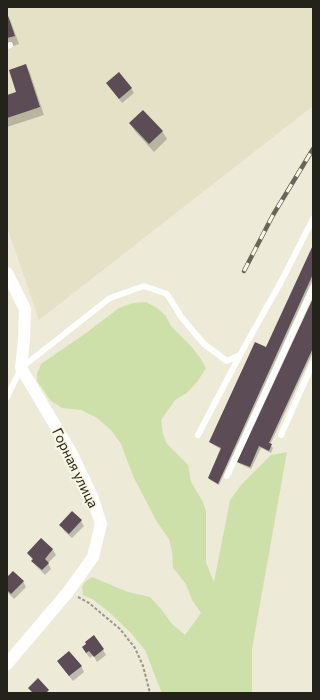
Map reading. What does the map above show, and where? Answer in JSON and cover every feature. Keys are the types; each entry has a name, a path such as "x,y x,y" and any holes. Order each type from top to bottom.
{"street":[{"path":"7,273 25,309 21,368"},
{"name":"Горная улица","path":"7,664 68,592 93,557 101,524 92,496 71,452 21,368"}],"lane":[{"path":"198,435 283,278 313,219"},
{"path":"7,397 21,368 110,298 144,286 167,294 182,318 204,344 227,361 240,355"},
{"path":"227,476 313,288"},
{"path":"281,435 313,363"}],"path":[{"path":"68,592 89,603 120,629 135,648 143,666 150,693"}],"shaded area":[{"path":"7,7 313,7 313,106 39,320 7,227"}],"green space":[{"path":"146,302 157,308 166,316 171,326 191,346 206,368 197,382 187,393 175,400 161,420 163,434 167,444 188,465 191,482 203,502 206,511 206,563 214,582 230,500 242,484 271,455 287,452 252,649 252,693 163,693 145,650 130,632 109,612 92,599 83,595 82,587 85,582 92,577 128,592 150,597 172,624 185,635 201,613 192,600 186,584 173,568 172,551 169,539 157,522 134,478 121,444 111,430 97,418 81,410 62,408 51,401 37,381 37,374 41,364 119,308 133,303"}],"building":[{"path":"7,13 15,36 7,38"},
{"path":"26,64 40,107 7,118 7,95 16,92 9,70"},
{"path":"119,72 132,88 119,99 106,83"},
{"path":"143,110 163,131 149,144 129,123"},
{"path":"313,245 313,274 218,484 208,478 221,448 209,442 255,342 266,347"},
{"path":"313,298 313,348 269,443 272,444 269,451 259,446 250,467 237,462"},
{"path":"72,511 82,520 69,534 59,525"},
{"path":"41,538 53,549 45,559 49,563 42,570 31,561 33,559 27,553"},
{"path":"13,571 24,581 11,594 7,590 7,577"},
{"path":"94,635 104,649 94,657 89,651 86,653 82,647 86,644 85,642"},
{"path":"69,651 82,666 69,676 57,661"},
{"path":"38,678 49,690 46,693 33,693 28,688"}],"railway":[{"path":"244,271 273,215 313,149"}]}
